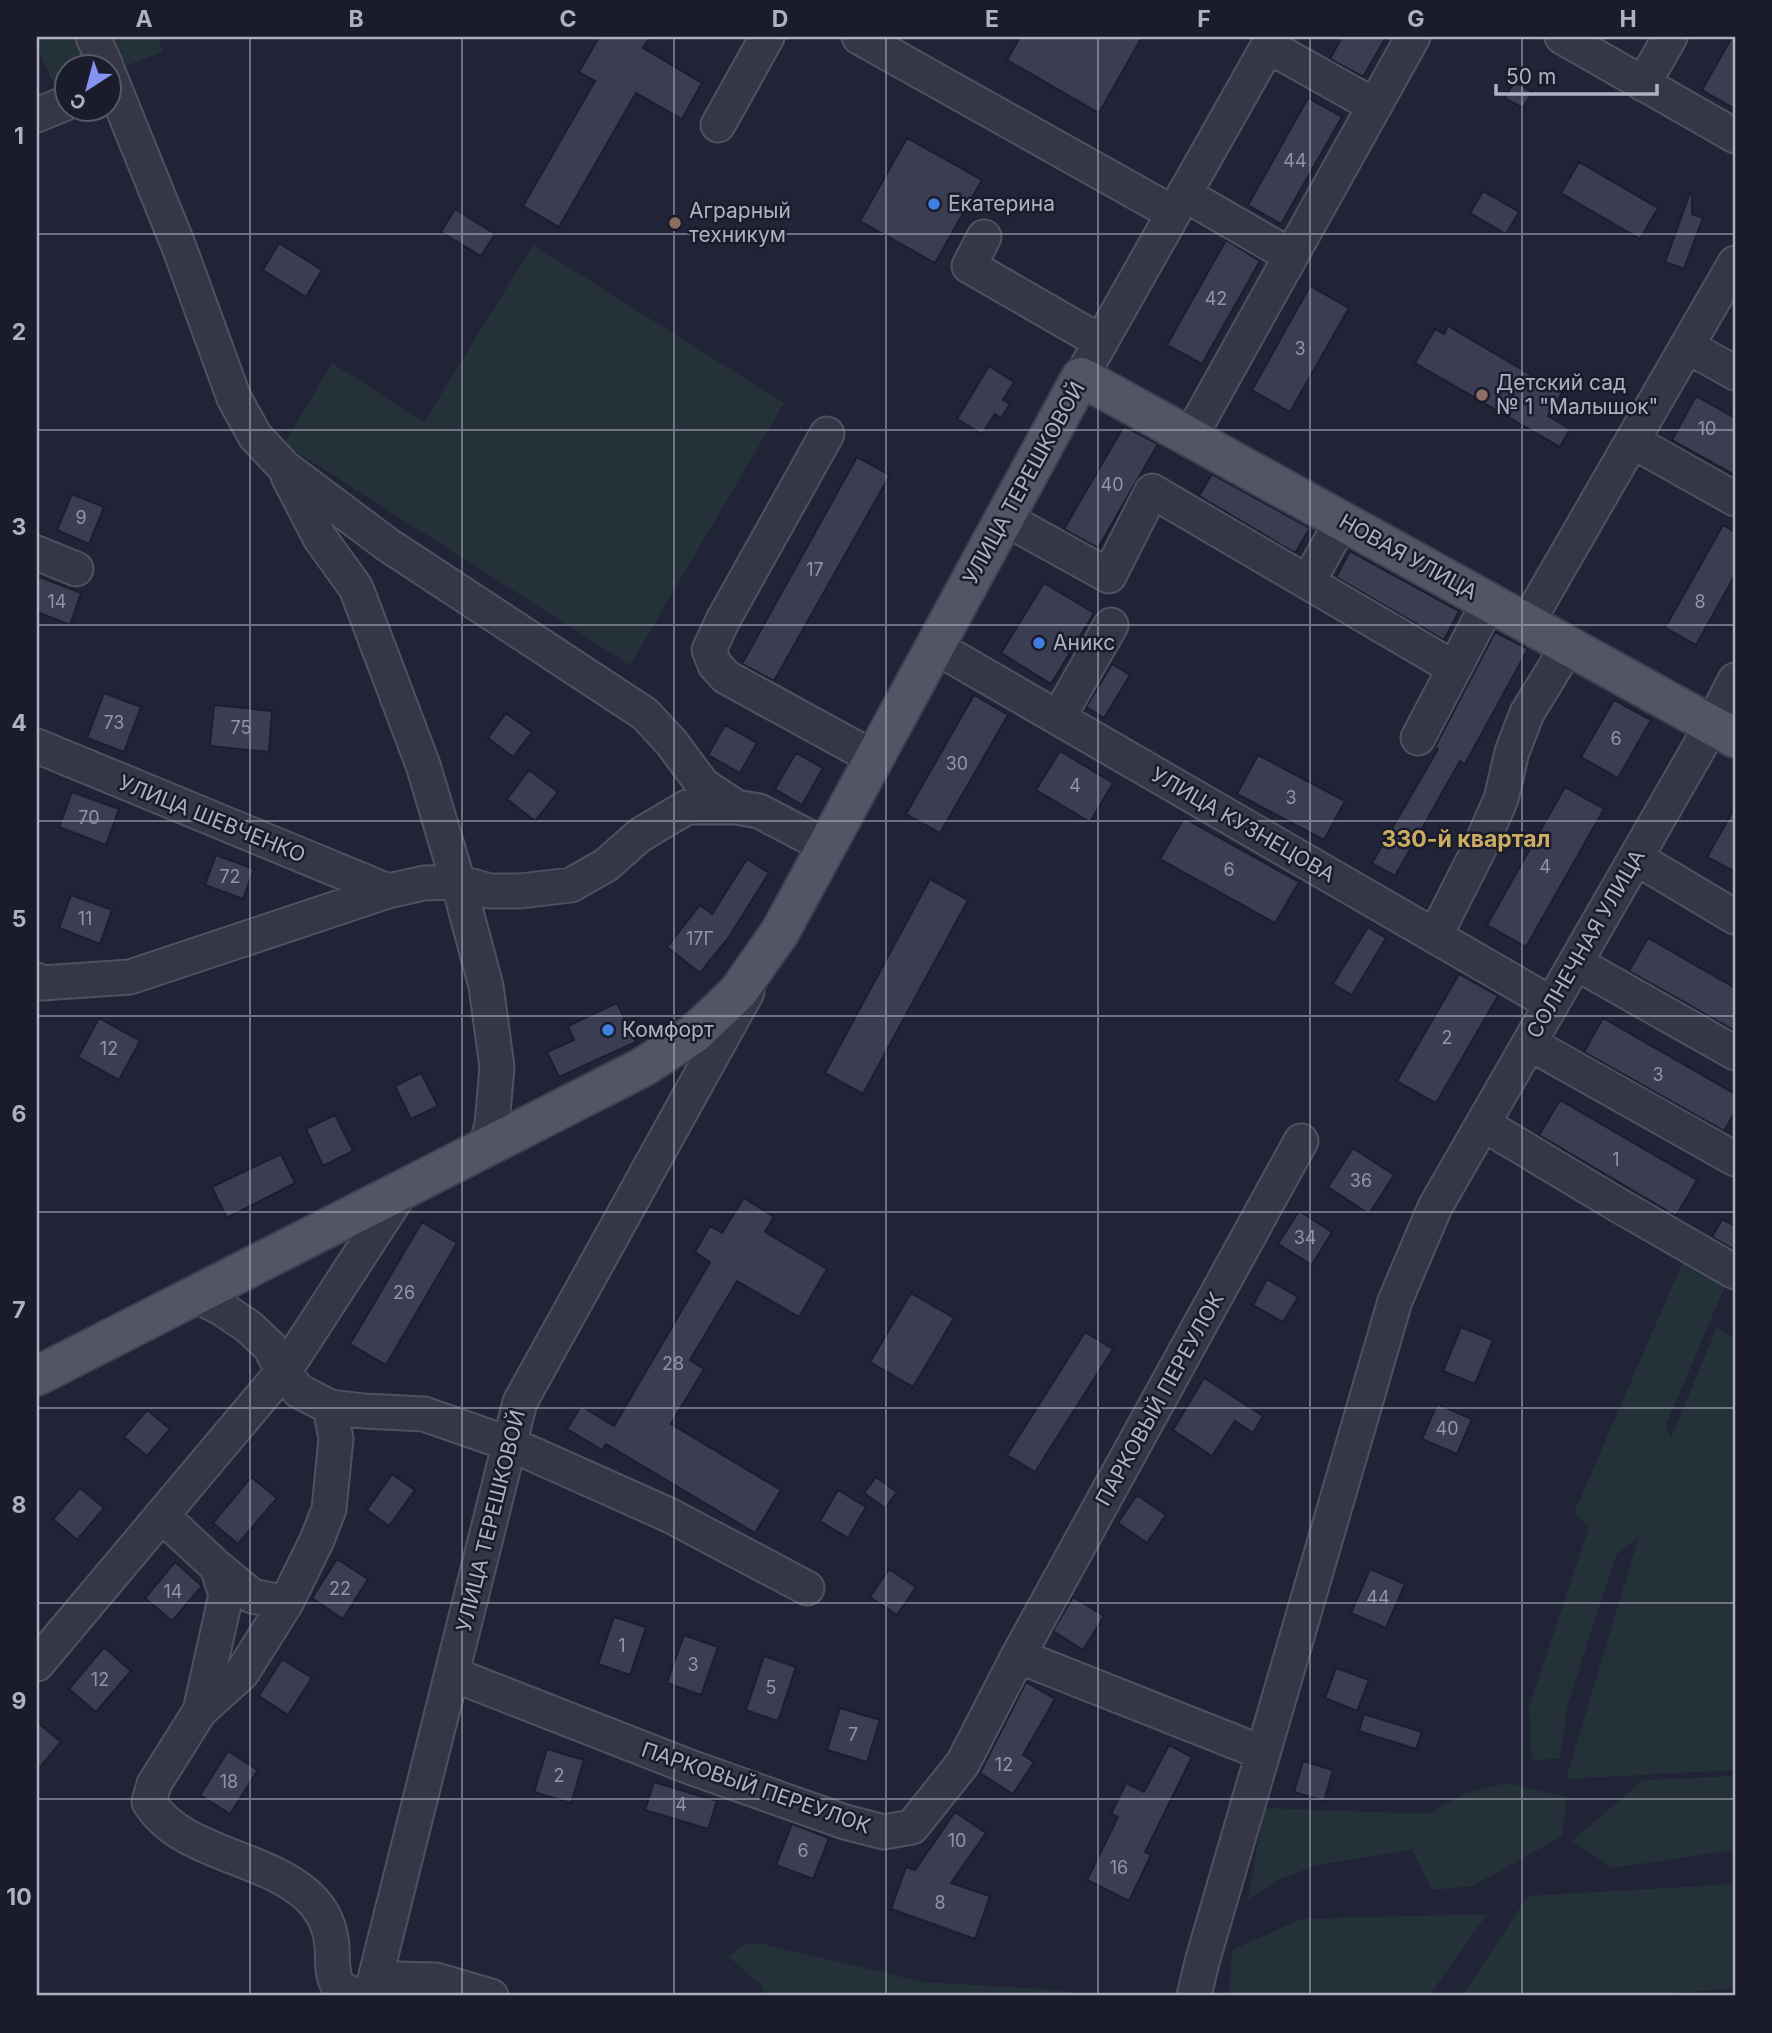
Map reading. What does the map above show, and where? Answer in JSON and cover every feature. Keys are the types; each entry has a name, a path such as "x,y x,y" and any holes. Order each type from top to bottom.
{"main road":[{"name":"НОВАЯ УЛИЦА","path":"1082,377 1724,731"},
{"name":"УЛИЦА ТЕРЕШКОВОЙ","path":"37,1376 643,1067 694,1034 738,992 780,932 1082,377"}],"street":[{"path":"718,124 767,37"},
{"path":"859,37 1179,204 1291,256"},
{"path":"1190,437 1413,37"},
{"path":"1562,37 1735,136"},
{"path":"1643,84 1670,37"},
{"path":"1270,41 1375,106"},
{"name":"УЛИЦА ТЕРЕШКОВОЙ","path":"1082,377 1270,41"},
{"path":"122,109 179,247 234,398 255,436 284,467 388,545 645,714 671,742 703,785 736,807"},
{"path":"984,237 969,266 1101,342"},
{"path":"1527,623 1735,265"},
{"path":"1687,346 1735,373"},
{"path":"827,434 709,650 715,665 726,677 874,758"},
{"path":"1632,441 1735,499"},
{"path":"284,467 320,538 356,588 423,765 458,882 486,986 497,1067 492,1124 486,1147"},
{"path":"1004,517 1109,576 1152,491 1454,668"},
{"path":"1308,582 1342,521"},
{"path":"37,553 76,569"},
{"path":"1418,738 1489,602"},
{"path":"1058,718 1111,625"},
{"name":"УЛИЦА КУЗНЕЦОВА","path":"934,646 1552,1004"},
{"path":"1435,936 1501,799 1512,752 1527,713 1569,646"},
{"name":"СОЛНЕЧНАЯ УЛИЦА","path":"1263,1754 1395,1301 1435,1207 1636,858 1724,731 1735,680"},
{"name":"УЛИЦА ШЕВЧЕНКО","path":"37,746 388,891"},
{"path":"37,980 42,983 130,977 388,891 424,883 458,882 490,891 571,886 606,865 640,835 687,807 736,807 759,811 826,846"},
{"path":"1636,858 1735,917"},
{"name":"УЛИЦА ТЕРЕШКОВОЙ","path":"365,1993 452,1674 520,1402 780,932"},
{"path":"1576,963 1735,1053"},
{"path":"1530,1043 1735,1159"},
{"path":"1483,1124 1735,1272"},
{"name":"ПАРКОВЫЙ ПЕРЕУЛОК","path":"452,1674 690,1767 845,1822 884,1832 912,1827 964,1763 1018,1656 1301,1142"},
{"path":"37,1664 283,1372 401,1190"},
{"path":"196,1295 221,1307 249,1327 270,1347 283,1372 299,1391 330,1407 424,1414 510,1444 669,1515 807,1588"},
{"path":"330,1407 336,1440 329,1509 317,1540 286,1602 242,1674 200,1711 154,1784 149,1802 158,1816 196,1841 275,1874 308,1896 325,1916 332,1945 334,1973 339,1986 365,1993 399,1979 436,1980 491,1996"},
{"path":"162,1516 252,1596 286,1602"},
{"path":"200,1711 226,1595 217,1567"},
{"path":"1018,1656 1263,1754 1194,1996"}],"shaded area":[{"path":"37,37 158,37 163,52 122,67 122,52 52,52 52,80 37,47"},
{"path":"533,245 784,403 630,665 284,444 332,363 424,422"},
{"path":"1691,1243 1733,1267 1666,1425 1671,1438 1717,1327 1735,1339 1735,1770 1566,1779 1639,1536 1616,1555 1567,1707 1560,1758 1532,1761 1529,1707 1589,1527 1574,1513"},
{"path":"1735,1776 1735,1850 1612,1868 1572,1841 1643,1780"},
{"path":"1507,1783 1567,1797 1562,1836 1473,1886 1432,1890 1412,1850 1317,1865 1281,1879 1248,1900 1264,1808 1428,1814 1466,1793"},
{"path":"1735,1884 1735,1989 1615,1996 1462,1996 1528,1896"},
{"path":"1487,1914 1429,1996 1229,1996 1232,1950 1301,1919"},
{"path":"744,1944 763,1944 923,1982 1042,1989 1102,1996 767,1996 761,1985 729,1957"}],"building":[{"path":"599,37 650,37 643,48 702,83 682,119 636,93 559,227 523,206 595,81 579,72"},
{"path":"1020,37 1142,37 1099,113 1007,60"},
{"path":"1342,37 1386,37 1363,77 1330,59"},
{"path":"1732,37 1735,37 1735,109 1702,90"},
{"path":"1514,82 1532,92 1523,108 1505,98"},
{"path":"1308,98 1342,117 1281,224 1248,205"},
{"path":"907,138 982,180 935,263 860,221"},
{"path":"1579,162 1658,208 1640,239 1561,193"},
{"path":"1483,191 1519,212 1506,234 1470,213"},
{"path":"1690,193 1692,214 1703,218 1684,269 1665,262"},
{"path":"455,209 495,234 481,256 441,232"},
{"path":"1226,240 1260,261 1202,364 1167,345"},
{"path":"279,243 322,270 306,297 263,270"},
{"path":"1310,286 1349,308 1290,412 1252,390"},
{"path":"1448,326 1562,393 1548,416 1570,429 1560,447 1415,363 1435,329 1444,334"},
{"path":"989,366 1014,382 1003,400 1010,404 1001,418 995,414 982,434 957,419"},
{"path":"1696,396 1735,418 1735,475 1672,440"},
{"path":"1124,426 1158,444 1098,548 1064,529"},
{"path":"857,457 890,475 774,681 742,664"},
{"path":"1212,474 1310,528 1295,553 1199,496"},
{"path":"72,494 104,507 89,544 57,530"},
{"path":"1723,525 1735,532 1735,575 1696,645 1665,628"},
{"path":"1350,551 1459,611 1444,640 1336,577"},
{"path":"37,576 81,593 70,625 37,612"},
{"path":"1044,583 1094,613 1051,684 1001,653"},
{"path":"1495,632 1528,649 1465,764 1460,761 1395,876 1372,863 1438,749 1435,747"},
{"path":"1112,664 1130,675 1104,718 1086,707"},
{"path":"104,693 141,707 124,752 87,738"},
{"path":"974,695 1008,715 940,833 906,814"},
{"path":"1614,700 1651,720 1618,778 1581,757"},
{"path":"214,705 272,711 269,752 210,746"},
{"path":"506,713 532,732 513,757 488,738"},
{"path":"725,725 757,743 740,773 708,755"},
{"path":"1060,751 1113,783 1090,822 1036,790"},
{"path":"796,753 823,768 802,805 775,789"},
{"path":"1258,755 1345,801 1324,840 1237,794"},
{"path":"529,770 558,792 535,821 507,799"},
{"path":"1565,787 1604,809 1526,947 1487,925"},
{"path":"72,792 119,809 106,845 59,827"},
{"path":"1735,807 1735,872 1707,857"},
{"path":"1184,818 1299,882 1275,923 1160,859"},
{"path":"216,855 254,869 243,899 205,885"},
{"path":"747,859 769,873 729,937 700,973 667,947 700,905 712,914"},
{"path":"930,879 968,900 863,1094 825,1073"},
{"path":"71,895 112,910 100,944 59,928"},
{"path":"1368,927 1386,938 1352,995 1333,984"},
{"path":"1648,938 1735,988 1735,1031 1629,971"},
{"path":"1459,974 1498,996 1436,1103 1397,1081"},
{"path":"617,1003 636,1042 559,1077 547,1052 574,1040 568,1026"},
{"path":"99,1018 140,1041 119,1080 78,1057"},
{"path":"1603,1018 1735,1094 1735,1112 1724,1131 1584,1052"},
{"path":"421,1073 438,1106 411,1119 395,1086"},
{"path":"1560,1100 1697,1180 1676,1216 1539,1135"},
{"path":"335,1115 353,1151 323,1166 306,1129"},
{"path":"1353,1148 1394,1175 1369,1214 1328,1187"},
{"path":"281,1154 295,1183 227,1218 212,1187"},
{"path":"744,1198 774,1217 765,1232 827,1269 799,1317 737,1281 690,1360 704,1369 671,1424 781,1490 755,1533 606,1444 602,1450 567,1429 581,1406 614,1426 710,1262 695,1252 710,1226 722,1233"},
{"path":"1299,1211 1332,1232 1312,1265 1278,1244"},
{"path":"1722,1219 1735,1226 1735,1250 1712,1237"},
{"path":"422,1222 457,1243 386,1365 350,1344"},
{"path":"1267,1279 1298,1297 1283,1322 1253,1305"},
{"path":"911,1293 954,1318 913,1387 870,1362"},
{"path":"1461,1327 1493,1340 1475,1384 1443,1371"},
{"path":"1085,1332 1113,1349 1035,1472 1007,1455"},
{"path":"1204,1378 1263,1416 1253,1433 1235,1421 1212,1456 1173,1430"},
{"path":"1437,1404 1472,1419 1457,1454 1422,1439"},
{"path":"147,1410 170,1429 147,1456 124,1437"},
{"path":"392,1474 415,1490 389,1526 367,1510"},
{"path":"251,1477 277,1498 238,1544 213,1523"},
{"path":"876,1477 897,1492 885,1508 864,1493"},
{"path":"80,1488 104,1508 77,1540 53,1519"},
{"path":"838,1490 866,1507 848,1538 820,1521"},
{"path":"1137,1495 1166,1515 1147,1543 1118,1523"},
{"path":"337,1559 368,1579 343,1619 312,1598"},
{"path":"175,1562 202,1586 172,1621 145,1598"},
{"path":"889,1569 916,1587 897,1615 870,1597"},
{"path":"1370,1569 1405,1584 1386,1628 1351,1613"},
{"path":"1073,1597 1104,1616 1083,1650 1053,1631"},
{"path":"614,1617 646,1627 630,1675 598,1664"},
{"path":"684,1635 718,1647 701,1695 667,1683"},
{"path":"104,1647 131,1671 96,1712 69,1689"},
{"path":"764,1656 796,1667 778,1721 746,1710"},
{"path":"282,1659 312,1678 288,1715 259,1696"},
{"path":"1336,1668 1369,1680 1357,1711 1325,1698"},
{"path":"1026,1682 1055,1699 1023,1755 1034,1762 1013,1794 980,1773"},
{"path":"840,1708 880,1720 867,1762 827,1750"},
{"path":"1364,1714 1422,1732 1416,1749 1359,1731"},
{"path":"37,1722 61,1742 37,1771"},
{"path":"1169,1745 1192,1757 1145,1852 1151,1855 1129,1901 1087,1880 1118,1817 1111,1814 1126,1783 1144,1792"},
{"path":"547,1749 584,1760 571,1803 534,1792"},
{"path":"228,1751 258,1770 230,1814 200,1795"},
{"path":"1303,1761 1333,1770 1324,1801 1294,1792"},
{"path":"654,1782 717,1801 708,1829 645,1810"},
{"path":"955,1812 986,1833 951,1883 990,1896 975,1939 891,1909 906,1867 915,1870"},
{"path":"792,1824 829,1838 813,1879 776,1865"}],"place":[{"name":"Екатерина","path":"934,204"},
{"name":"Аграрный техникум","path":"675,223"},
{"name":"Детский сад № 1 \"Малышок\"","path":"1482,395"},
{"name":"Аникс","path":"1039,643"},
{"name":"Комфорт","path":"608,1030"}],"district":[{"name":"330-й квартал","path":"1466,839"}]}
